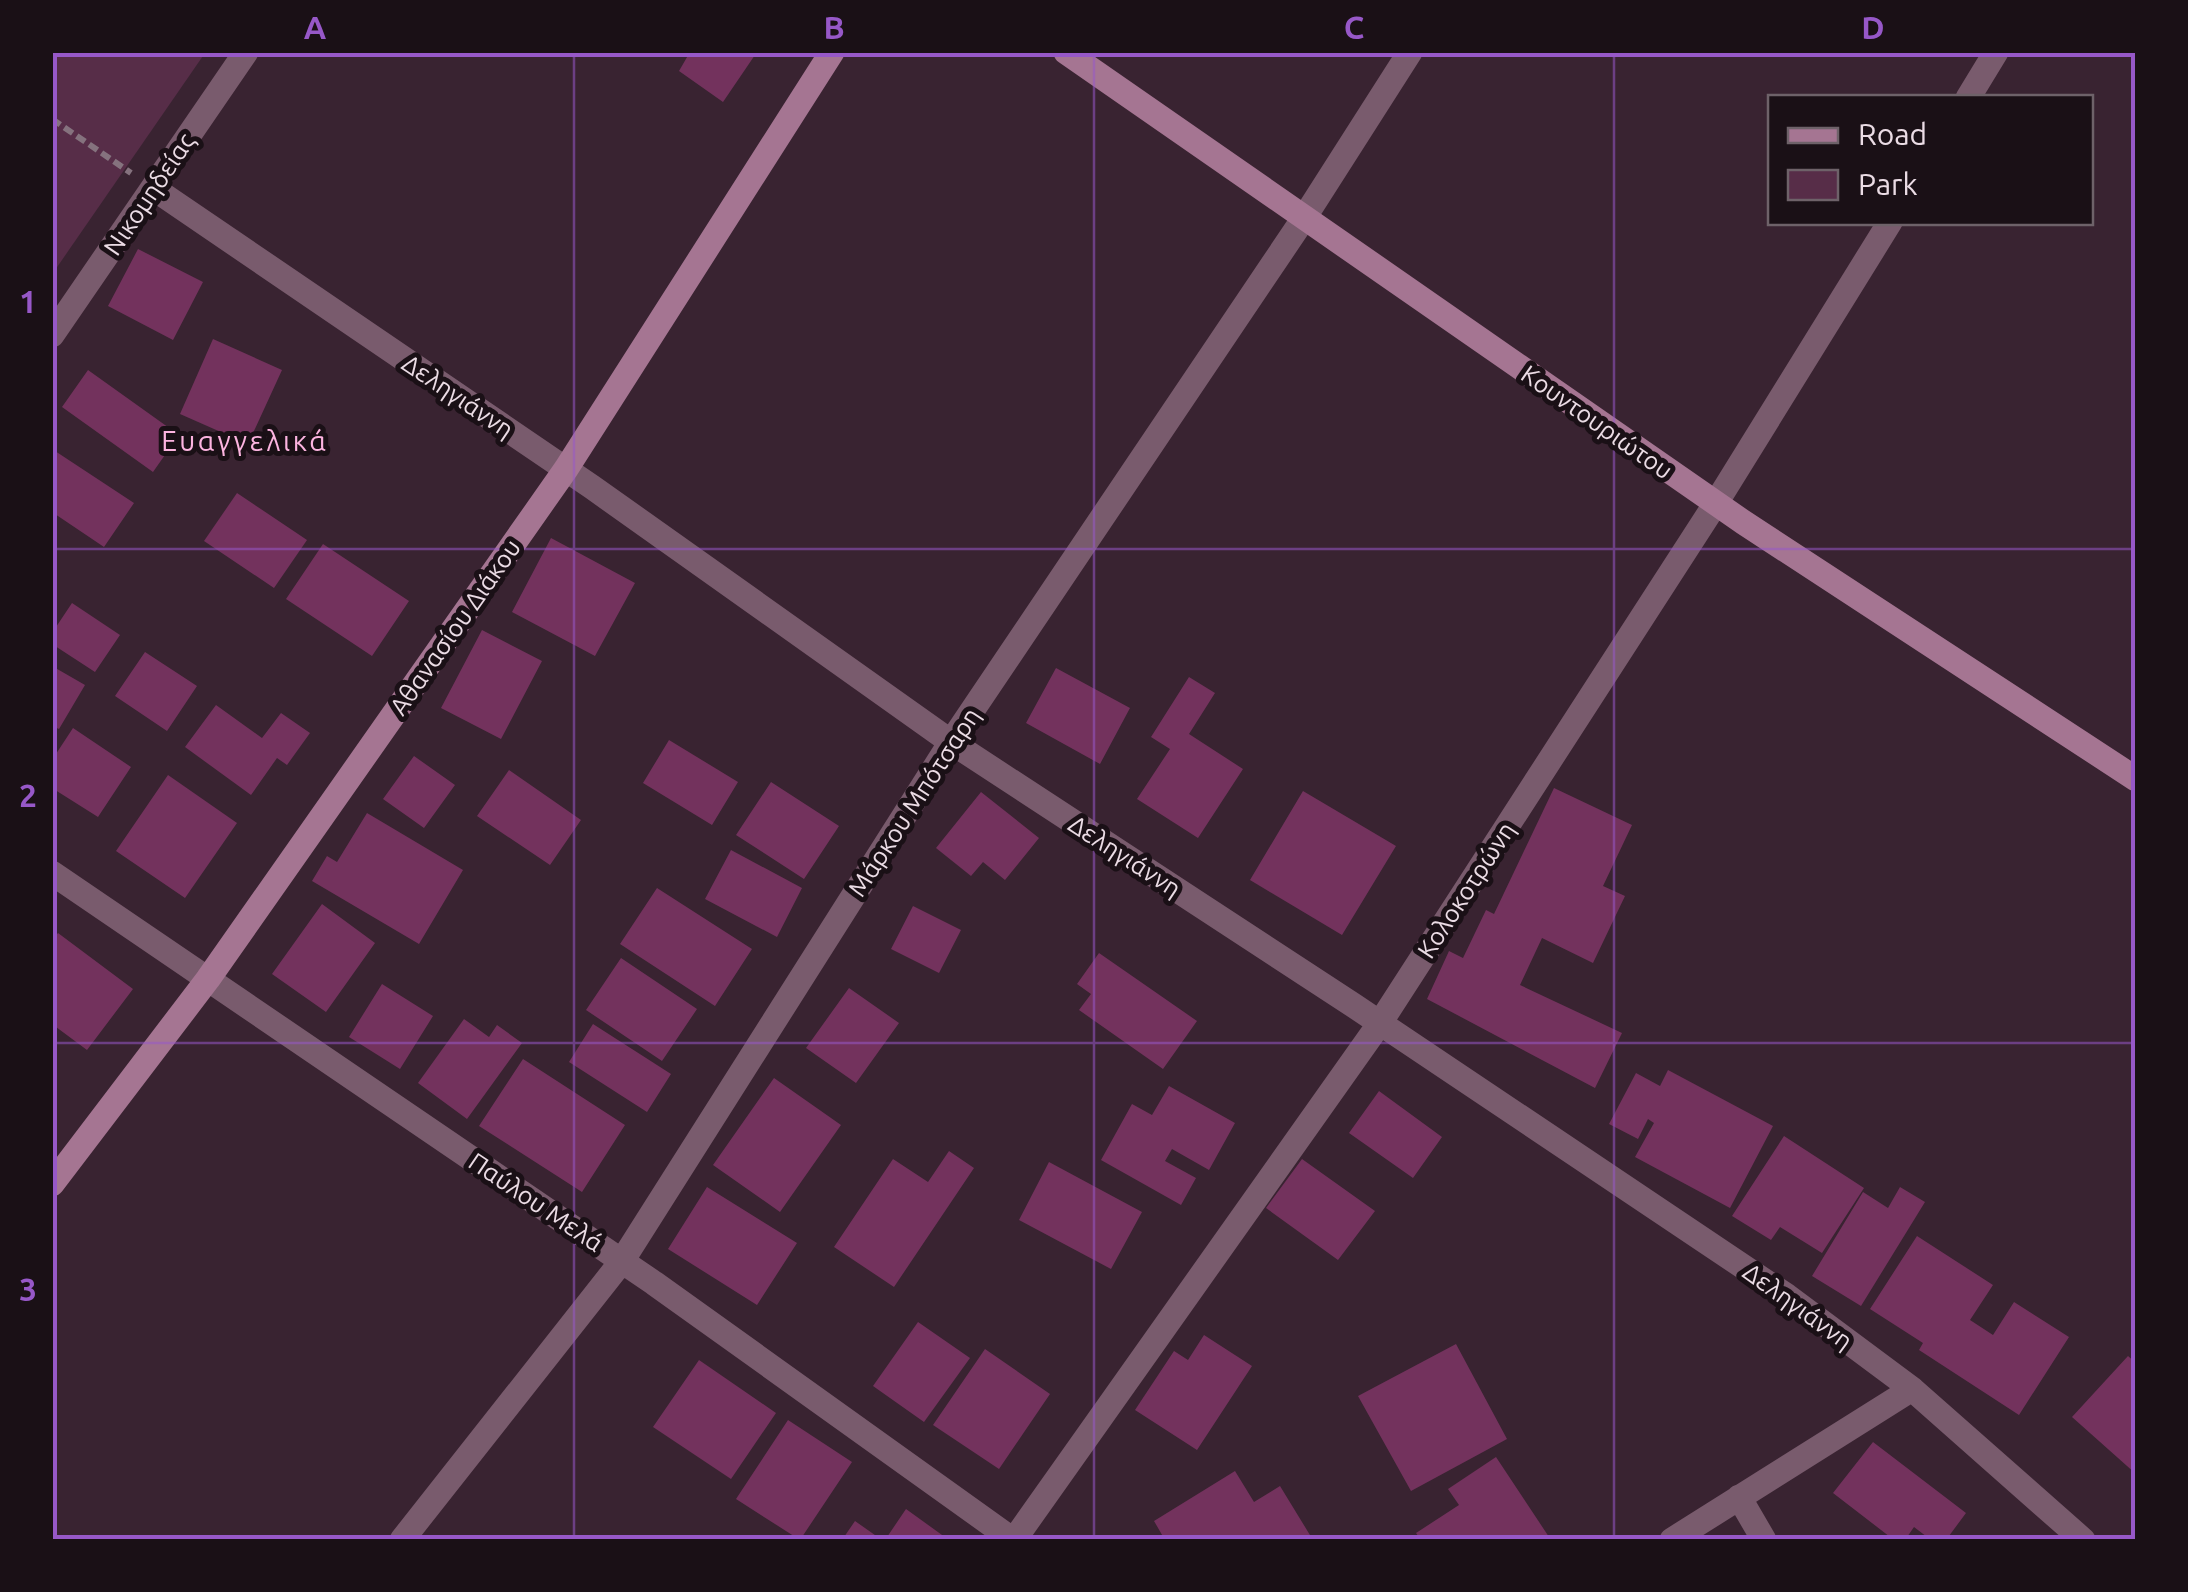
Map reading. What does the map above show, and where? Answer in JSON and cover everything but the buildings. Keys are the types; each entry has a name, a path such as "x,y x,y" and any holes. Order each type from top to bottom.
{"street":[{"name":"Νικομηδείας","path":"52,335 246,52"},
{"name":"Αθανασίου Διάκου","path":"52,1184 208,979 566,469 832,52"},
{"name":"Κουντουριώτου","path":"1066,52 1716,503 2136,779"},
{"name":"Μάρκου Μπότσαρη","path":"402,1540 622,1262 951,742 1304,218 1410,52"},
{"path":"1970,95 1996,52"},
{"name":"Δεληγιάννη","path":"153,188 566,469 951,742 1788,1296 1912,1389 2083,1540"},
{"name":"Κολοκοτρώνη","path":"1013,1540 1380,1023 1716,503 1888,225"},
{"name":"Παύλου Μελά","path":"52,873 622,1262 1013,1540"},
{"path":"1672,1540 1912,1389"},
{"path":"1740,1497 1764,1540"}],"path":[{"path":"52,119 153,188"}],"green space":[{"path":"52,53 205,53 53,273"}],"district":[{"name":"Ευαγγελικά","path":"245,441"}]}
